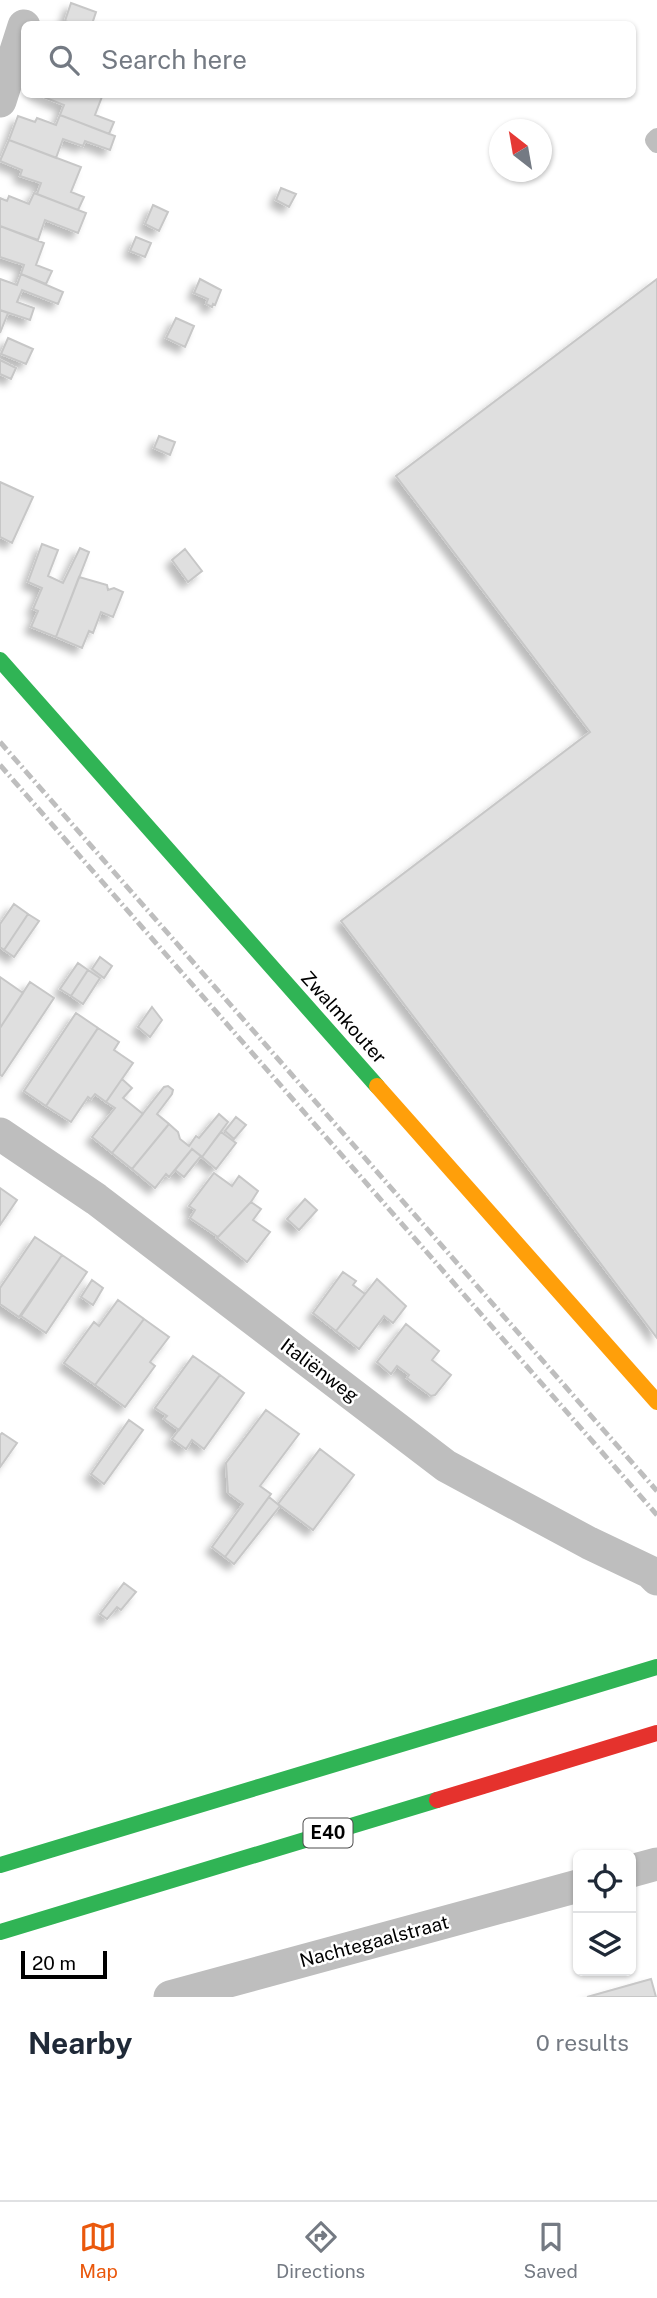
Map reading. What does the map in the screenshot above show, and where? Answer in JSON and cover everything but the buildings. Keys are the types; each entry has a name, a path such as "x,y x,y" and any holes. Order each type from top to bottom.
{"main road":[{"name":"Zwalmkouter","path":"0,660 657,1402"},
{"path":"0,1865 657,1667"},
{"name":"E40","path":"0,1932 657,1733"}],"street":[{"path":"26,21 33,0"},
{"path":"0,101 21,37"},
{"name":"Italiënweg","path":"0,1134 96,1199 446,1466 589,1543 650,1572 657,1579"},
{"path":"636,1870 657,1864"},
{"name":"Nachtegaalstraat","path":"170,1997 237,1988 573,1887"}],"lane":[{"path":"657,137 654,140 657,144"}],"railway":[{"path":"0,742 657,1491"},
{"path":"0,765 657,1515"}],"traffic: fast":[{"path":"0,660 377,1086"},
{"path":"0,1865 657,1667"},
{"path":"0,1932 437,1800"}],"traffic: slow":[{"path":"377,1086 657,1402"}],"traffic: jam":[{"path":"437,1800 657,1733"}]}
